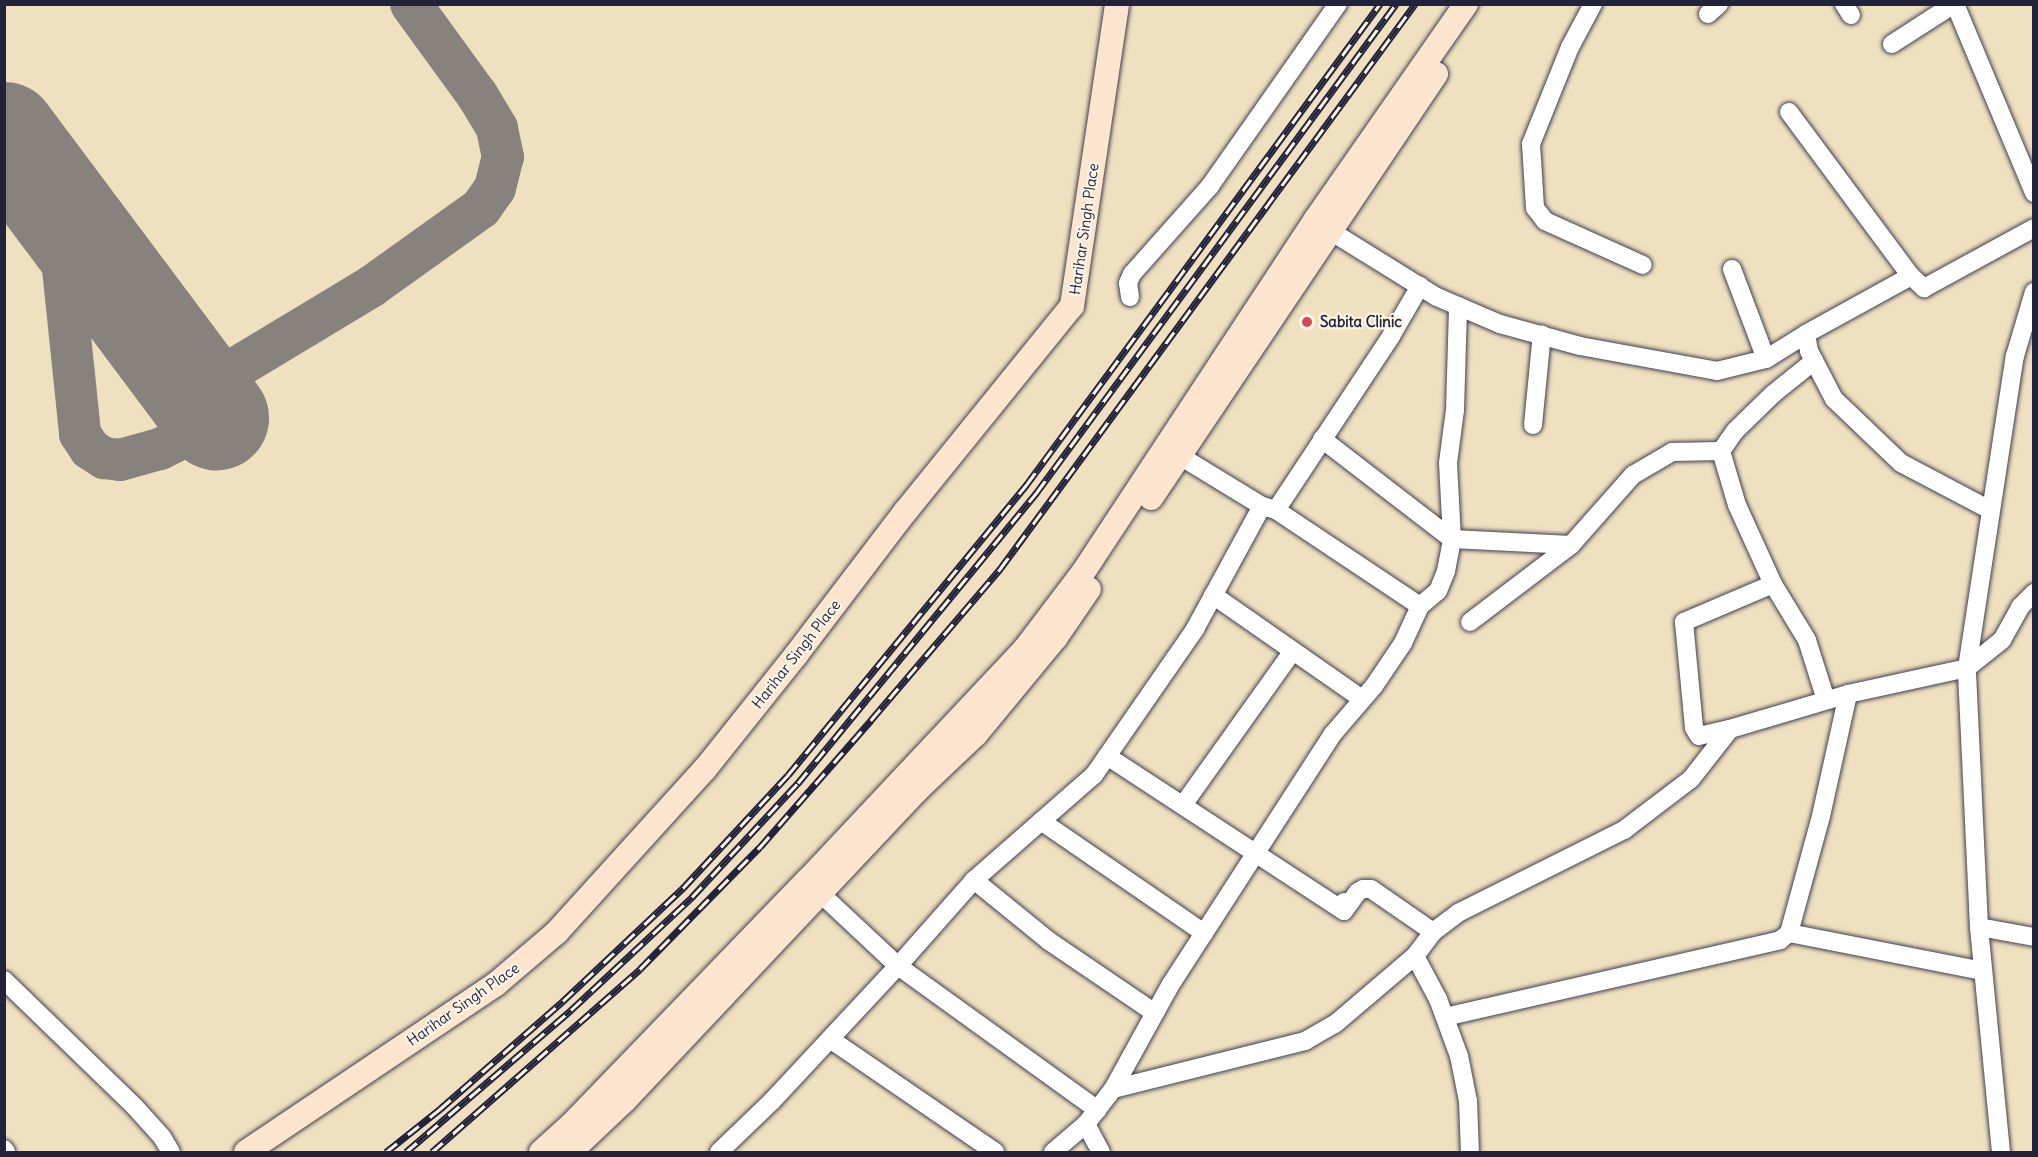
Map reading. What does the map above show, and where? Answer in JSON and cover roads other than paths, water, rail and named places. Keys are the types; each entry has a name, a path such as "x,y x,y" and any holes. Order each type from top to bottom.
{"street":[{"name":"Harihar Singh Place","path":"246,1152 496,984 557,932 705,769 796,656 905,512 1072,306 1116,4"},
{"path":"1130,297 1128,283 1132,274 1210,186 1338,4"},
{"path":"541,1152 580,1116 800,888 1025,649 1082,574 1316,219 1466,4"},
{"path":"570,1152 624,1100 917,790 976,734 1056,637 1332,232 1482,4"},
{"path":"1593,4 1570,47 1530,144 1535,208 1545,221 1643,265"},
{"path":"1892,44 1954,4 2034,193"},
{"path":"1789,112 1911,276 1924,288 2034,228"},
{"path":"1332,232 1420,286 1500,324 1580,346 1717,371 1766,358 1911,276"},
{"path":"1732,269 1766,358"},
{"path":"719,1152 830,1040 974,880 1094,775 1195,629 1213,595 1269,508 1322,439 1391,336 1420,286"},
{"path":"2001,1152 1979,927 1967,668 2016,356 2030,325 2034,292"},
{"path":"1053,1152 1092,1117 1113,1089 1155,1013 1204,933 1332,735 1403,643 1420,606 1438,591 1446,571 1452,539 1448,463 1455,410 1458,306"},
{"path":"1533,425 1542,334"},
{"path":"1806,334 1809,351 1834,399 1901,464 1990,510"},
{"path":"1721,451 1735,431 1765,402 1814,361"},
{"path":"1322,439 1452,539 1571,545"},
{"path":"1470,622 1571,545 1633,475 1672,452 1721,451"},
{"path":"1721,451 1737,505 1773,584 1807,640 1826,700"},
{"path":"1180,456 1269,508 1420,606"},
{"path":"1773,584 1684,622 1694,728 1699,736 1848,694 1967,668 2002,640 2020,607 2034,593"},
{"path":"1213,595 1362,699"},
{"path":"1183,805 1293,651"},
{"path":"1445,1017 1780,940 1789,933 1821,816 1848,694"},
{"path":"1113,1089 1305,1041 1335,1024 1415,956 1433,932 1458,913 1624,830 1691,779 1730,729"},
{"path":"1107,756 1344,906 1358,892 1371,889 1433,932"},
{"path":"1041,821 1204,933"},
{"path":"974,880 1049,941 1155,1013"},
{"path":"819,893 898,966 1092,1117 1101,1152"},
{"path":"1979,927 2034,937"},
{"path":"1789,933 1983,971"},
{"path":"1415,956 1445,1017 1459,1056 1468,1101 1470,1152"},
{"path":"4,980 135,1107 162,1137 171,1152"},
{"path":"830,1040 995,1152"}],"railway":[{"path":"386,1152 440,1109 563,1001 683,888 788,775 1027,484 1380,4"},
{"path":"406,1152 571,1010 692,897 798,783 1037,492 1396,4"},
{"path":"432,1152 640,969 760,847 871,720 1000,569 1415,4"}],"place":[{"name":"Sabita Clinic","path":"1307,322"}]}
